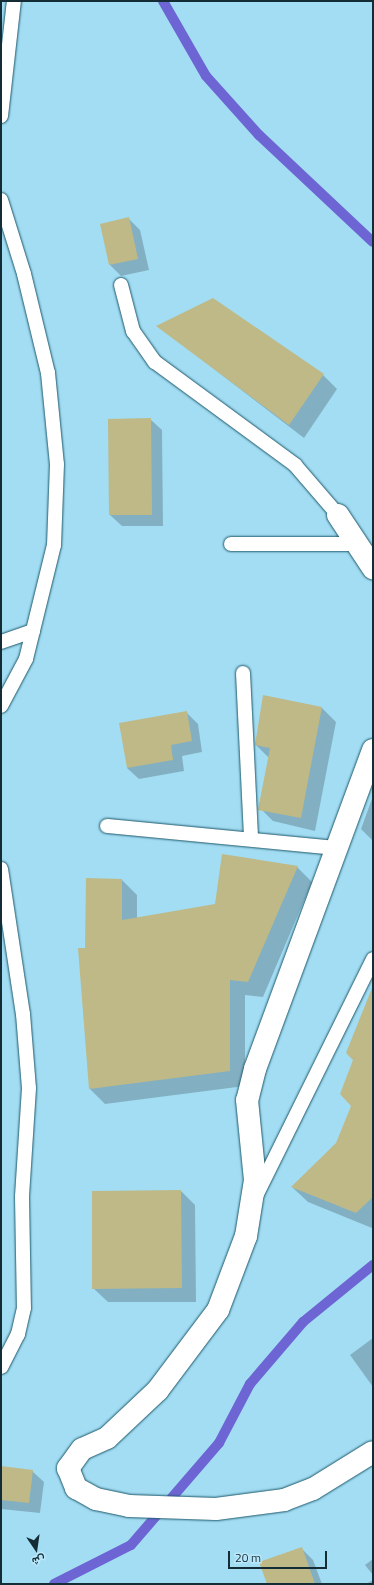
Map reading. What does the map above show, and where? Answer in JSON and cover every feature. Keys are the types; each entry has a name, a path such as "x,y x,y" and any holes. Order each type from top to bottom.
{"street":[{"path":"338,515 373,568"},
{"path":"373,750 255,1069 247,1100 255,1180 251,1207 246,1236 218,1310 158,1390 106,1438 82,1449 68,1468 76,1488 96,1499 129,1506 216,1509 284,1500 313,1489 373,1452"}],"lane":[{"path":"1,116 14,1"},
{"path":"1,200 24,274 48,373 57,464 54,545 26,659 1,706"},
{"path":"121,285 133,331 154,362 295,465 338,515"},
{"path":"232,544 357,544"},
{"path":"1,642 33,630"},
{"path":"243,673 251,839"},
{"path":"107,826 337,848"},
{"path":"1,869 23,1014 29,1088 22,1197 24,1308 18,1334 1,1367"},
{"path":"251,1207 373,959"}],"building":[{"path":"129,217 138,259 109,265 100,224"},
{"path":"213,298 324,374 289,425 156,326"},
{"path":"151,418 152,515 109,515 108,419"},
{"path":"263,695 322,707 301,818 258,810 270,748 255,745"},
{"path":"187,711 192,741 171,745 173,760 127,768 119,723"},
{"path":"222,854 298,866 248,982 230,980 230,1071 89,1089 78,948 85,948 86,878 122,879 122,920 215,904"},
{"path":"372,988 373,1197 356,1213 291,1187 336,1143 351,1106 340,1094 353,1060 346,1053"},
{"path":"181,1190 182,1288 92,1289 92,1191"},
{"path":"1,1466 33,1470 29,1503 1,1500"},
{"path":"302,1547 315,1584 267,1584 259,1562"}],"waterway":[{"path":"163,1 206,76 259,135 373,242"},
{"path":"54,1584 131,1545 219,1443 250,1384 303,1322 373,1265"}]}
